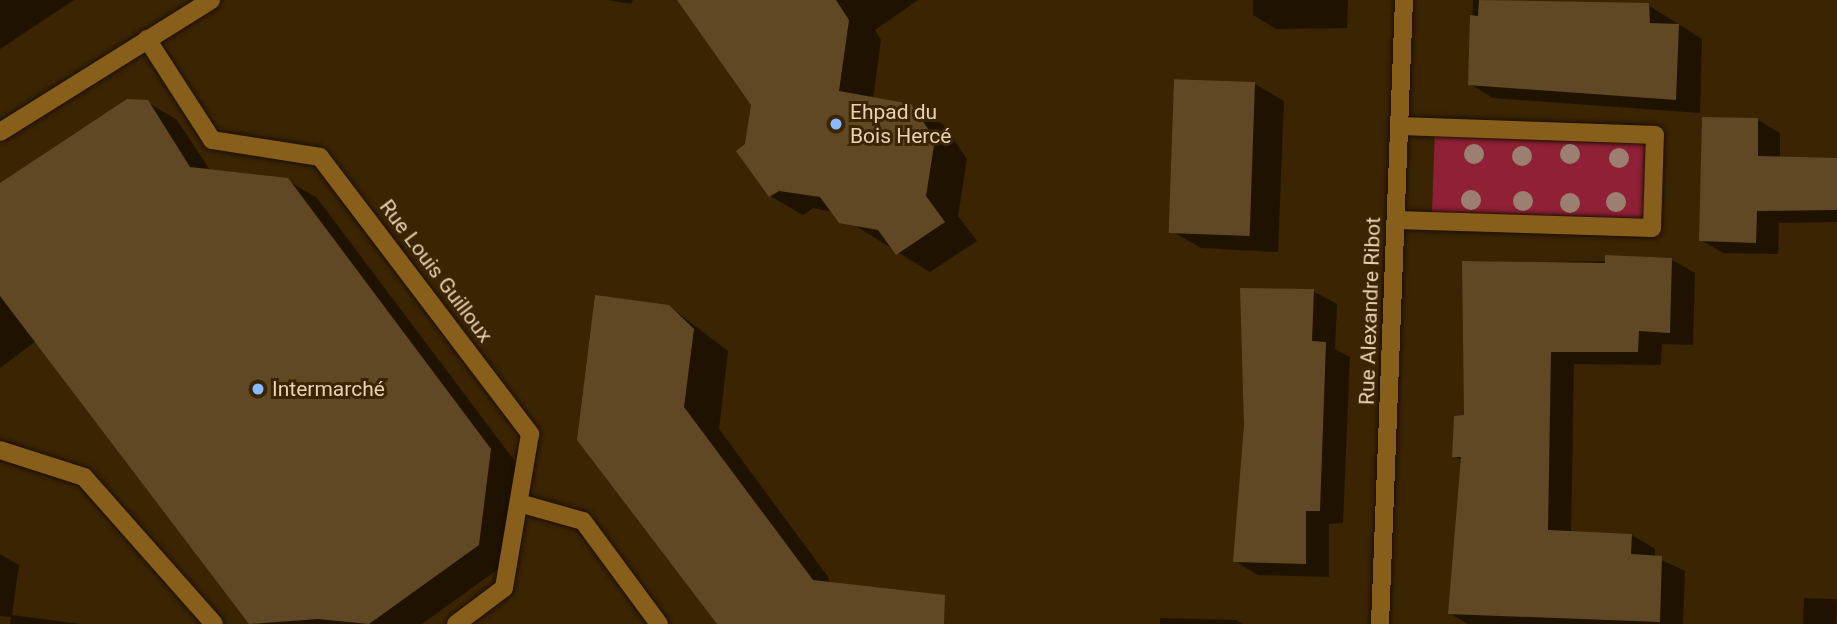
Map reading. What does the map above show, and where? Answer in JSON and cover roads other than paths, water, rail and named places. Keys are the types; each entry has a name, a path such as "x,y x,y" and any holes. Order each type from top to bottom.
{"street":[{"path":"0,132 211,0"},
{"name":"Rue Alexandre Ribot","path":"1380,624 1404,0"},
{"name":"Rue Louis Guilloux","path":"147,39 212,141 320,157 530,433 504,588 465,622"},
{"path":"1397,220 1651,228 1653,201 1655,135 1401,126"},
{"path":"0,450 84,477 214,624"},
{"path":"519,503 583,521 659,624"}],"place":[{"name":"Ehpad du Bois Hercé","path":"836,124"},
{"name":"Intermarché","path":"258,389"}]}
